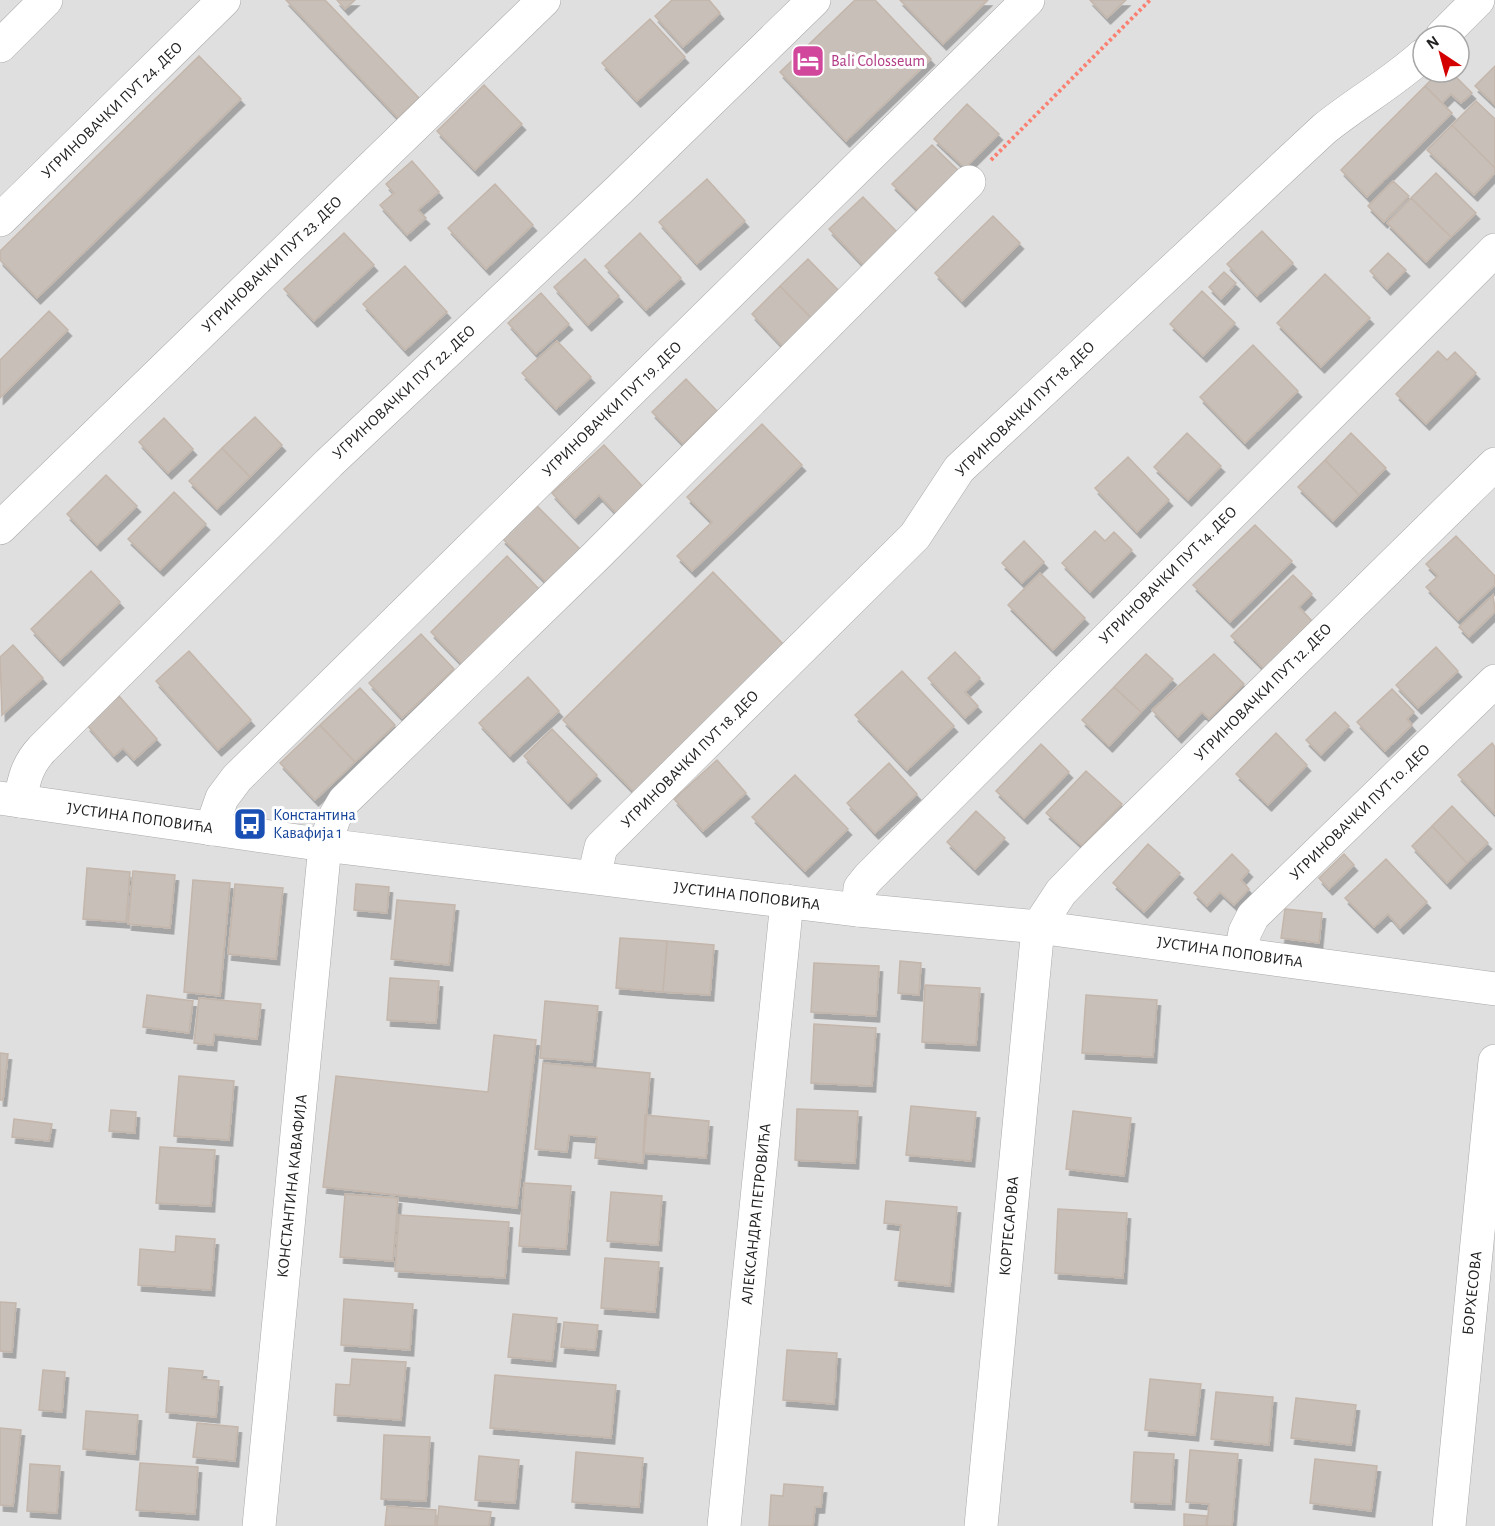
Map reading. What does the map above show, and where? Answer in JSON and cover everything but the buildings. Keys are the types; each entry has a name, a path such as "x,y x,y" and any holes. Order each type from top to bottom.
{"street":[{"path":"0,46 46,0"},
{"name":"УГРИНОВАЧКИ ПУТ 24. ДЕО","path":"0,220 224,0"},
{"name":"УГРИНОВАЧКИ ПУТ 23. ДЕО","path":"0,528 544,0"},
{"name":"УГРИНОВАЧКИ ПУТ 22. ДЕО","path":"10,799 29,762 329,463 620,189 814,0"},
{"name":"УГРИНОВАЧКИ ПУТ 19. ДЕО","path":"211,829 222,798 237,778 1028,0"},
{"path":"1454,24 1478,0"},
{"name":"УГРИНОВАЧКИ ПУТ 18. ДЕО","path":"594,877 601,847 915,536 965,463 1324,129 1411,64"},
{"name":"КОНСТАНТИНА КАВАФИЈА","path":"259,1526 325,845 334,818 344,801 595,557 969,182"},
{"name":"УГРИНОВАЧКИ ПУТ 14. ДЕО","path":"858,910 860,888 868,878 1138,604 1495,250"},
{"name":"УГРИНОВАЧКИ ПУТ 12. ДЕО","path":"1038,927 1061,892 1092,860 1495,464"},
{"name":"УГРИНОВАЧКИ ПУТ 10. ДЕО","path":"1240,953 1245,932 1253,916 1495,681"},
{"name":"ЈУСТИНА ПОПОВИЋА","path":"10,799 325,845 858,910 1038,927 1495,989"},
{"name":"АЛЕКСАНДРА ПЕТРОВИЋА","path":"724,1526 787,901"},
{"name":"КОРТЕСАРОВА","path":"981,1526 1038,927"},
{"name":"БОРХЕСОВА","path":"1449,1526 1495,1061"}],"path":[{"path":"969,182 1150,0"}],"shaded area":[{"path":"0,0 1495,0 1495,1526 0,1526"}],"place":[{"name":"Bali Colosseum","path":"808,61"},
{"name":"Константина Кавафија 1","path":"250,824"}]}
